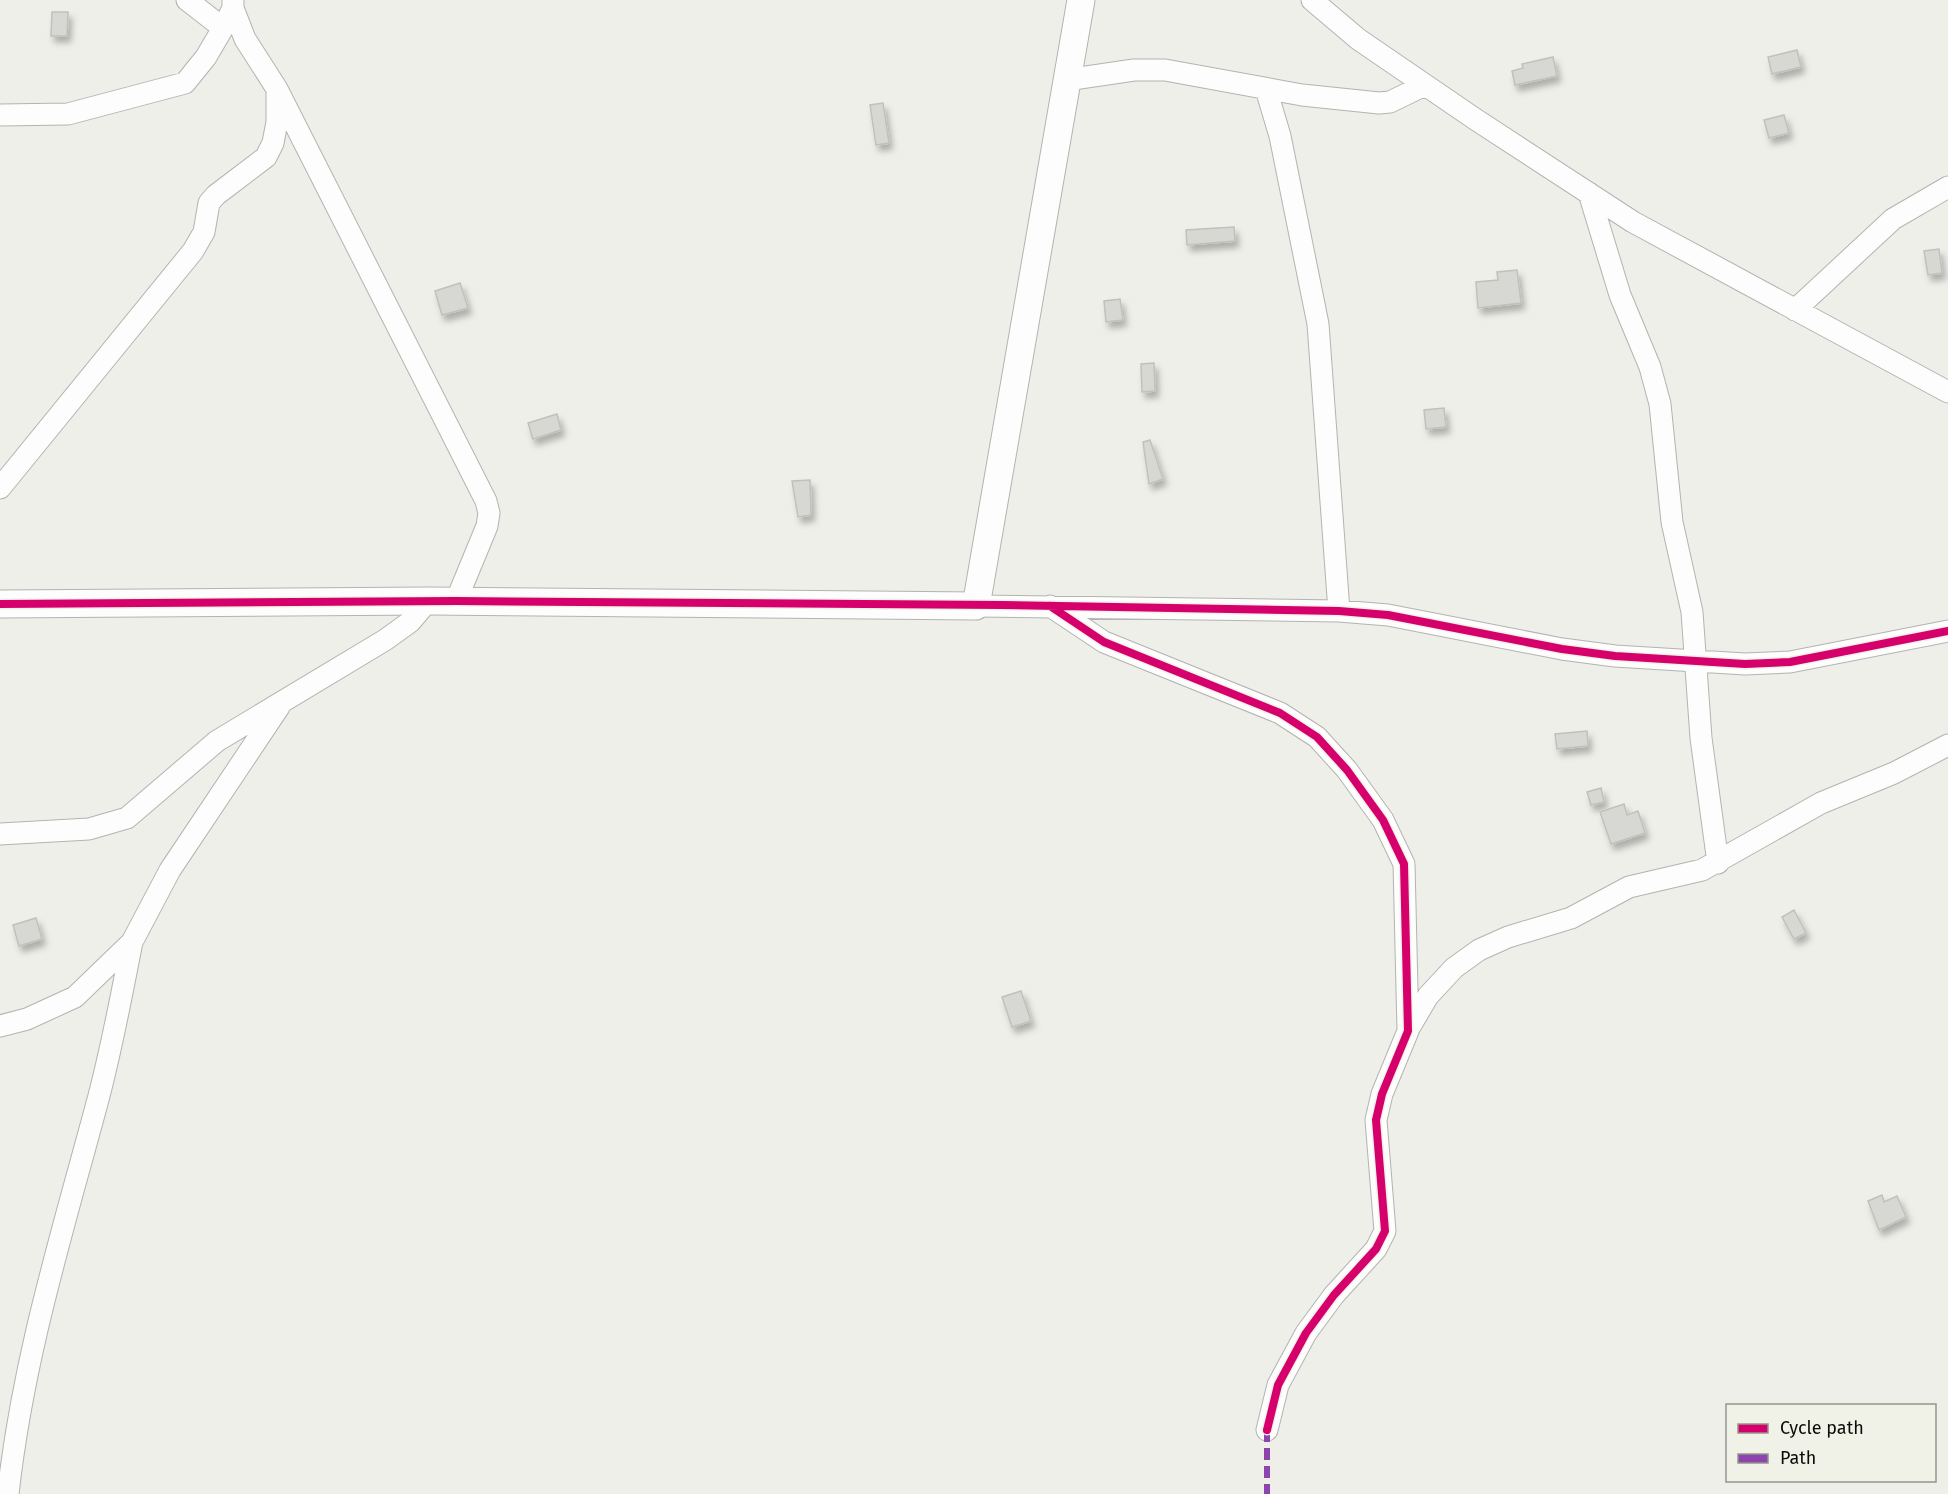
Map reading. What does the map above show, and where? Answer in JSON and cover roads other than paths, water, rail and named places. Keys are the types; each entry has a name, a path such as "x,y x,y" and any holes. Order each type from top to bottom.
{"street":[{"path":"188,0 223,28"},
{"path":"976,606 1081,0"},
{"path":"1312,0 1358,39 1633,222 1948,392"},
{"path":"0,115 69,114 185,83 200,66 223,28 233,4"},
{"path":"233,4 245,39 277,89 486,501 489,513 487,526 456,601"},
{"path":"1066,80 1156,70 1266,89 1379,104 1390,102 1425,85"},
{"path":"0,488 193,251 204,232 209,203 216,195 266,157 273,143 277,122 277,89"},
{"path":"1266,89 1280,136 1318,324 1339,611"},
{"path":"1795,310 1893,219 1948,187"},
{"path":"1588,193 1613,275 1650,368 1659,404 1672,522 1692,612 1701,738 1718,863"},
{"path":"0,834 89,829 127,818 217,741 385,640 410,622 428,601"},
{"path":"0,604 456,601 1339,611 1388,615 1562,650 1615,656 1745,664 1790,662 1948,631"},
{"path":"1050,606 1104,642 1280,713 1317,737 1347,770 1383,820 1404,864 1408,1031"},
{"path":"8,1494 15,1424 37,1321 96,1106 132,942 170,870 282,702"},
{"path":"1267,1430 1278,1385 1301,1342 1334,1294 1376,1249 1385,1232 1376,1120 1382,1094 1408,1031 1428,996 1454,968 1479,950 1508,937 1571,918 1629,886 1690,874 1718,863 1821,803 1894,772 1948,745"},
{"path":"0,1026 27,1019 75,997 132,942"}]}
